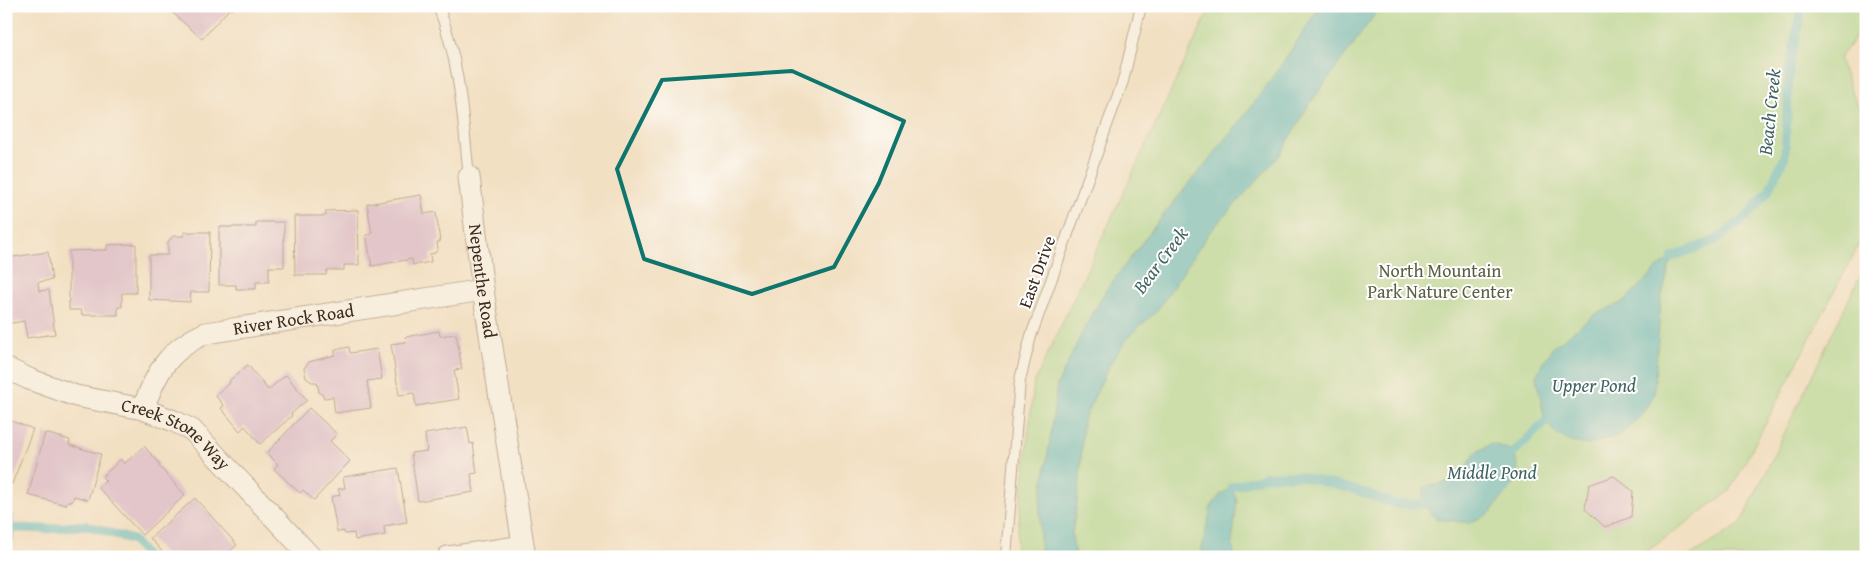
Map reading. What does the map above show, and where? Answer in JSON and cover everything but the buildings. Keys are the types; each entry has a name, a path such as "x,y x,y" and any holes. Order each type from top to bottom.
{"street":[{"name":"Nepenthe Road","path":"469,177 483,290 524,551"},
{"name":"River Rock Road","path":"143,409 152,383 163,365 190,340 206,334 483,290"},
{"name":"Creek Stone Way","path":"6,368 29,379 76,396 143,409 192,430 311,557"},
{"path":"448,557 524,551"}],"lane":[{"name":"Nepenthe Road","path":"438,6 445,23 462,109 469,177"},
{"name":"East Drive","path":"1006,557 1020,380 1031,336 1123,81 1142,6"}],"highlighted area":[{"path":"792,71 904,121 879,183 834,267 752,294 644,259 617,169 662,80"}],"green space":[{"name":"North Mountain Park Nature Center","path":"1211,6 1866,6 1866,23 1839,59 1858,107 1866,111 1866,231 1730,491 1639,557 1015,557 1034,383"},
{"path":"1866,264 1866,557 1687,557 1740,525"}],"water":[{"name":"Bear Creek","path":"1320,6 1381,6 1307,108 1280,155 1209,233 1156,312 1131,334 1111,362 1083,421 1080,483 1072,534 1075,557 1040,557 1040,504 1057,385 1086,325 1106,290 1160,219 1235,128 1274,76"},
{"name":"Upper Pond","path":"1672,257 1661,299 1654,395 1640,417 1619,435 1587,445 1571,442 1557,435 1545,422 1536,376 1552,348 1594,315 1623,302 1661,265"},
{"name":"Middle Pond","path":"1490,444 1501,446 1514,452 1518,465 1516,481 1489,514 1469,523 1437,519 1423,504 1424,487 1438,485 1460,477 1475,453"},
{"path":"1232,487 1237,500 1232,544 1235,557 1200,557 1211,507 1220,495"},
{"path":"6,511 13,515 13,542 6,546"}],"waterway":[{"name":"Beach Creek","path":"1672,257 1716,240 1747,216 1769,190 1785,156 1789,70 1802,6"},
{"path":"1514,452 1545,422"},
{"path":"1232,487 1267,476 1299,476 1355,490 1396,504 1423,504"},
{"path":"6,526 47,529 86,525 133,540 147,557"}]}
